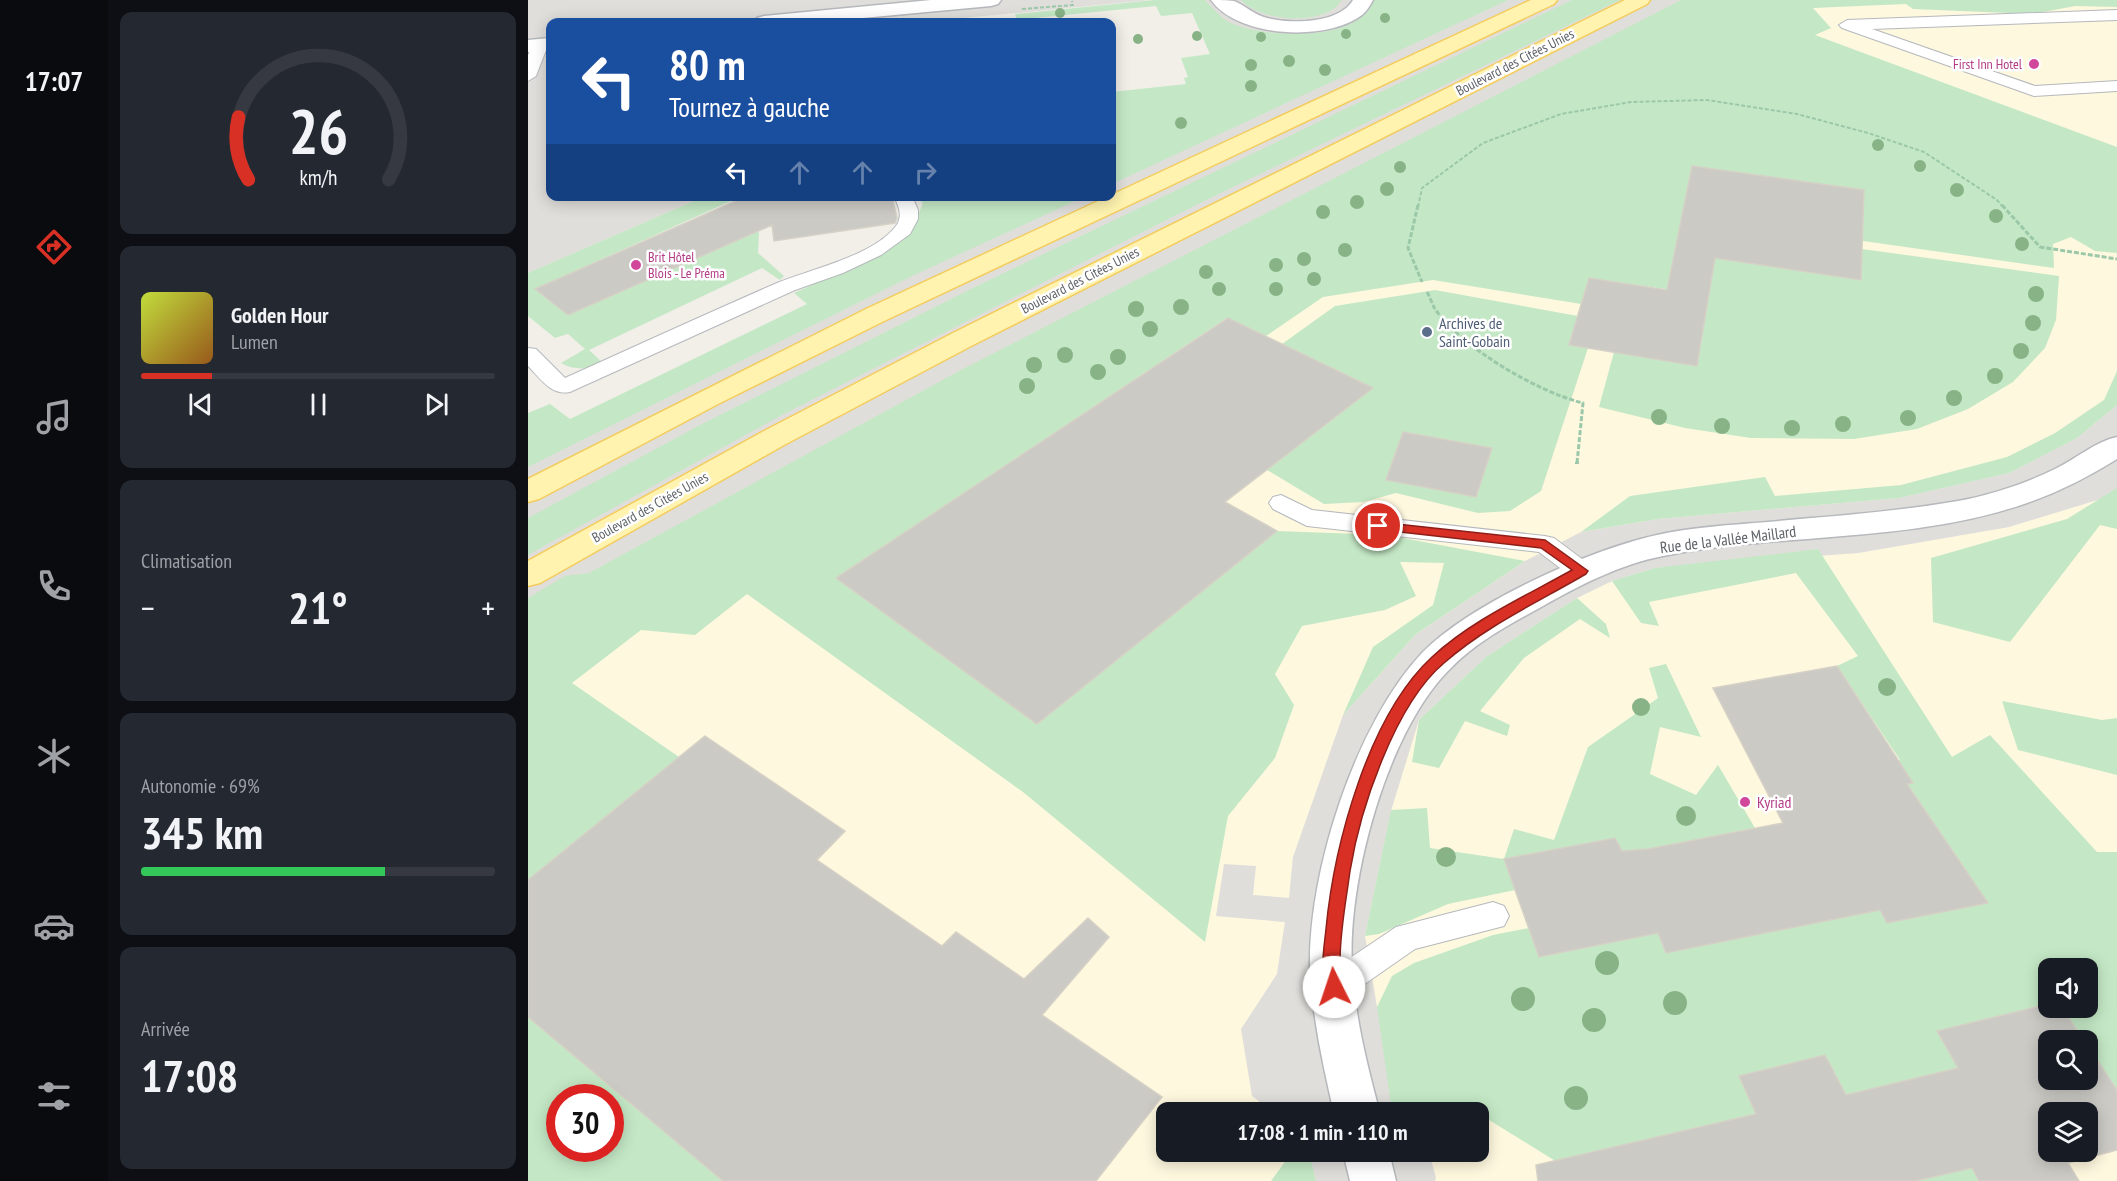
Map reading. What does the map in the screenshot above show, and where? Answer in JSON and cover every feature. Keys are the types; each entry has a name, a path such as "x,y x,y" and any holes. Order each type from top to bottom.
{"main road":[{"path":"528,492 708,398 875,315 1547,0"},
{"name":"Boulevard des Citées Unies","path":"528,575 774,438 963,339 1640,0"}],"street":[{"path":"805,18 991,0"},
{"path":"1221,0 1238,14 1266,24 1299,27 1349,16 1362,4 1363,0"},
{"name":"Rue de la Vallée Maillard","path":"1355,1102 1336,1017 1331,962 1345,852 1367,782 1391,723 1412,688 1437,660 1475,631 1581,571 1622,555 1677,542 1892,521 1947,513 2010,499 2058,482 2117,446"},
{"path":"1368,1162 1373,1181"}],"lane":[{"path":"2117,15 1847,25 2034,92 2117,86"},
{"path":"528,76 540,45"},
{"path":"528,354 562,387 788,286 812,279 872,252 896,235 909,221 910,209 906,201"},
{"path":"1281,502 1307,518 1545,544 1581,571"},
{"path":"1334,987 1407,937 1493,916"}],"path":[{"path":"1013,10 1073,4 1072,1"},
{"path":"1422,282 1408,248 1422,188 1484,143 1561,114 1632,102 1707,100 1797,114 1868,133 1924,153 1979,188 1997,200 2040,247 2117,259"},
{"path":"1427,292 1437,311 1497,365 1567,400 1583,403 1577,464"}],"shaded area":[{"path":"528,0 1150,0 963,18 546,18 546,201 694,201 528,273"},
{"path":"1180,0 1708,0 528,661 528,452 927,255 922,201 923,203 1116,201 1116,168 1298,84"},
{"name":"Archives de Saint-Gobain","path":"1708,0 2117,0 2117,405 2077,438 1899,498 1658,519 1581,533 1525,561 1293,857 1289,898 1252,895 1216,916 1285,922 1277,974 1260,1000 1252,1096 1260,1102 1156,1102 1156,1162 1311,1162 1316,1181 546,1181 528,1167 528,661"},
{"path":"2117,405 2117,494 2009,527 1858,553 1655,568 1612,581 1577,598 1486,657 1419,720 1391,811 1365,936 1377,1007 1413,1088 1416,1102 1260,1102 1252,1096 1241,1029 1277,974 1285,922 1216,916 1224,864 1256,866 1253,895 1289,898 1293,857 1343,715 1416,634 1525,561 1581,532 1658,519 1899,498 2009,473 2077,438"},
{"path":"2117,494 2117,1181 1435,1181 1431,1162 1489,1162 1489,1102 1416,1102 1413,1088 1377,1007 1365,936 1391,810 1419,720 1577,598 1612,581 1813,555 1858,553 2009,527"},
{"path":"1311,1162 1432,1162 1436,1178 1435,1181 1316,1181"}],"green space":[{"path":"1154,0 1205,0 1222,17 1233,24 1264,32 1303,34 1340,28 1355,21 1368,11 1374,0 1508,0 1116,182 1116,92 1186,84 1184,78 1188,77 1181,58 1210,54 1192,13 1161,16 1156,6 1034,18 1016,18 1015,14"},
{"path":"1241,0 1342,0 1333,9 1322,14 1285,18 1260,12"},
{"path":"1572,0 1620,0 1196,205 780,416 528,555 528,518 702,424 975,287"},
{"path":"1681,0 2117,0 2117,7 2075,6 2033,14 1913,9 1906,4 1813,8 1831,28 1815,35 2117,147 2117,253 2095,251 2071,237 2053,244 2054,268 1863,241 1863,190 1692,167 1675,252 1679,291 1589,278 1581,304 1433,280 1323,297 1266,336 1227,318 836,578 1037,724 1277,531 1387,535 1525,561 1416,634 1343,715 1373,647 1433,605 1444,563 1400,562 1416,596 1385,610 1302,626 1275,674 1294,705 1275,758 1228,816 1205,942 1023,792 747,594 695,635 641,630 572,683 679,757 528,880 528,598 565,576 589,573 961,370"},
{"path":"694,201 731,201 535,289 568,315 759,231 758,253 784,276 780,280 762,268 589,350 604,364 582,368 561,363 585,349 568,334 555,338 528,316 528,273"},
{"path":"921,201 1075,201 912,276 528,467 528,413 550,404 570,419 807,304 794,293 875,257 913,227 923,203"},
{"path":"1862,249 2059,276 2056,320 2045,348 2013,382 1968,409 1917,429 1854,439 1751,438 1685,428 1599,407 1614,352 1697,365 1703,334 1686,331 1688,323 1704,325 1709,296 1694,293 1701,256 1861,280"},
{"path":"1435,290 1578,316 1569,344 1588,348 1541,491 1510,511 1478,513 1396,493 1363,502 1324,504 1267,470 1373,388 1282,344 1335,306"},
{"path":"2117,371 2117,405 2077,438 2009,473 1899,498 1658,519 1581,532 1630,496 1765,477 1775,496 1901,485 2007,457 2055,433 2104,400"},
{"path":"2117,488 2117,529 2100,525 2010,642 1933,622 1931,558 2067,519"},
{"path":"1818,549 1952,757 1990,735 2097,852 2117,852 2117,1090 2098,1061 2098,1030 2077,1030 2069,1018 2098,1018 2098,958 2038,958 2038,1007 1937,1031 1958,1068 1846,1095 1825,1055 1739,1076 1756,1114 1557,1162 1489,1120 1489,1102 1391,1102 1377,1007 1392,976 1414,963 1493,935 1529,928 1539,957 1658,933 1666,953 1880,910 1888,923 1986,903 1929,817 1856,769 1900,760 1837,666 1858,656 1796,573 1649,602 1659,626 1641,623 1612,581 1655,568"},
{"path":"1577,598 1606,624 1610,638 1580,619 1524,658 1480,711 1510,725 1507,736 1465,721 1439,768 1412,762 1419,720 1486,657"},
{"path":"1666,664 1701,737 1660,727 1650,774 1696,795 1718,765 1755,828 1623,854 1615,838 1505,859 1515,890 1448,904 1379,934 1365,936 1391,810 1427,808 1430,848 1504,859 1514,829 1554,840 1588,747 1658,698 1649,668"},
{"path":"2002,701 2102,720 2117,718 2117,775 2018,750"},
{"path":"528,1017 608,1084 546,1084 546,1162 624,1162 624,1098 723,1181 528,1181"},
{"path":"1285,1162 1311,1162 1316,1181 1271,1181"},
{"path":"1972,1168 1979,1181 1915,1181"}],"building":[{"path":"1692,166 1864,190 1861,280 1715,258 1697,366 1569,345 1589,278 1667,290"},
{"name":"Brit Hôtel Blois - Le Préma","path":"736,201 893,201 897,218 895,223 774,241 772,225 568,315 535,289"},
{"path":"1228,318 1373,388 1225,502 1277,531 1037,724 836,578"},
{"path":"1403,432 1492,448 1476,497 1386,480"},
{"path":"1837,666 1913,783 1907,784 1988,903 1887,923 1880,910 1666,953 1658,933 1539,957 1504,859 1615,838 1622,851 1648,849 1783,823 1713,688"},
{"path":"705,736 845,831 817,860 942,946 956,932 1024,979 1088,918 1109,937 1042,1015 1162,1097 1096,1181 723,1181 624,1098 624,1084 608,1084 528,1017 528,880"},
{"path":"2038,1007 2038,1018 2069,1018 2077,1030 2038,1030 2038,1090 2098,1090 2098,1061 2117,1090 2117,1150 2098,1155 2098,1102 2038,1102 2038,1162 2072,1162 2068,1163 2079,1181 1979,1181 1972,1168 1915,1181 1538,1181 1536,1165 1756,1114 1739,1076 1825,1055 1846,1095 1958,1068 1937,1031"}],"place":[{"name":"First Inn Hotel","path":"2034,64"},
{"name":"Brit Hôtel Blois - Le Préma","path":"636,265"},
{"name":"Archives de Saint-Gobain","path":"1427,332"},
{"name":"Kyriad","path":"1745,802"}],"route":[{"path":"1334,987 1331,962 1345,852 1367,782 1391,723 1412,688 1437,660 1475,631 1581,571 1545,544 1378,526"}]}
